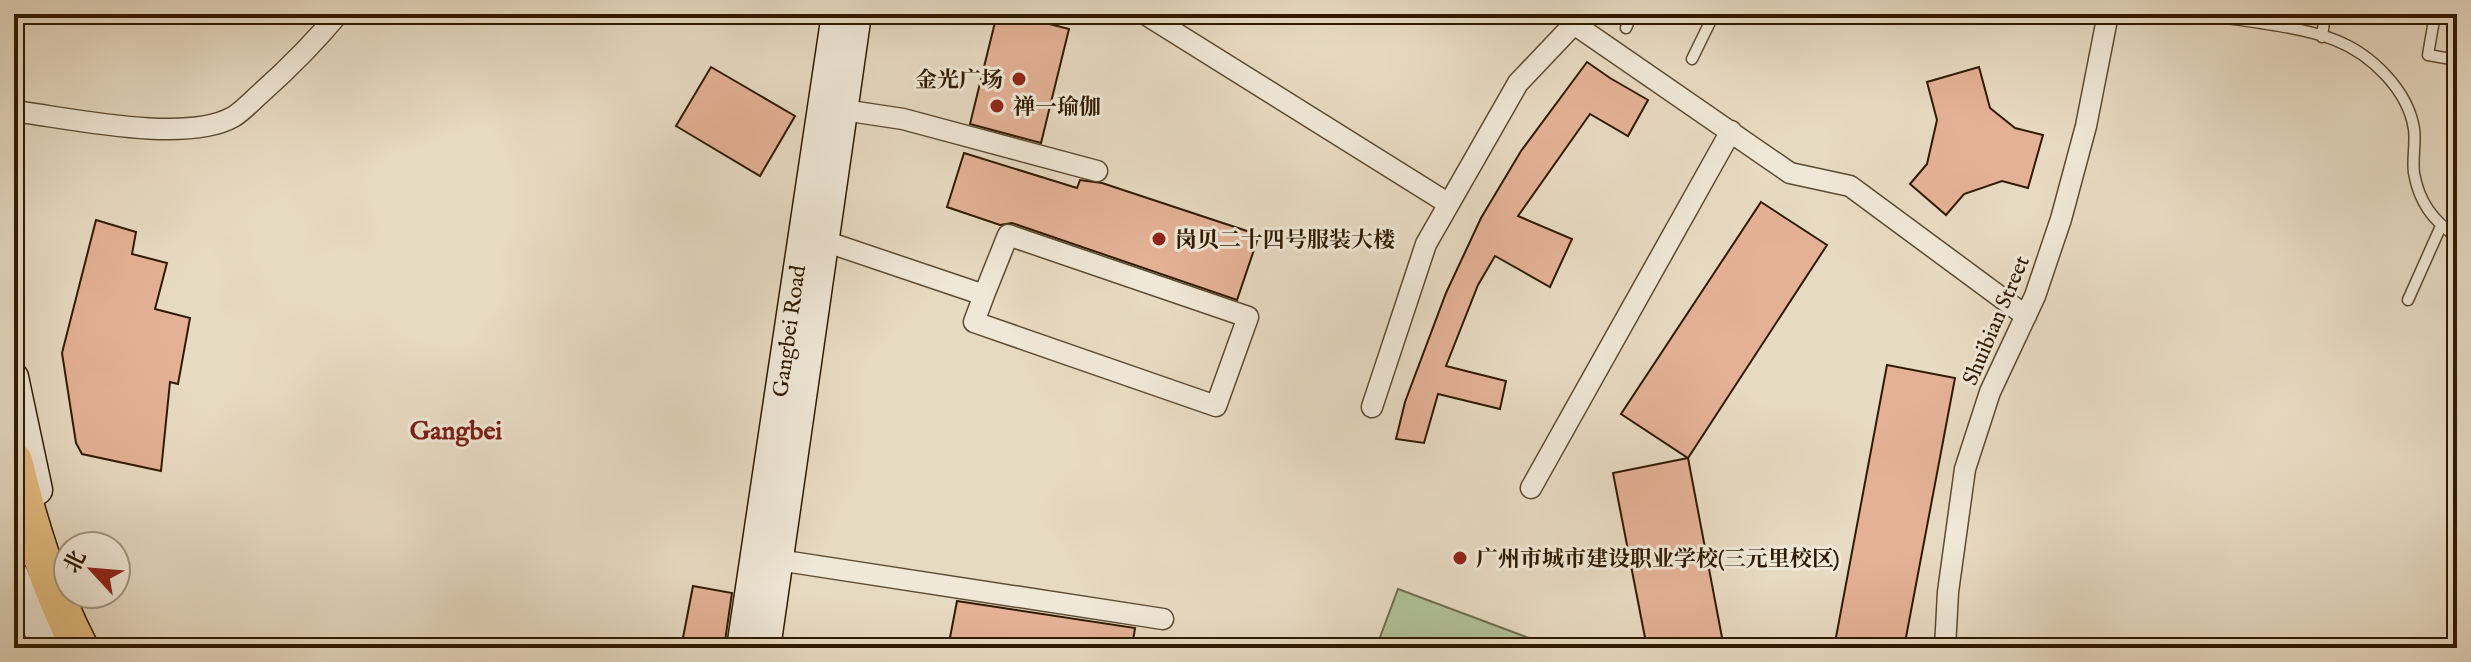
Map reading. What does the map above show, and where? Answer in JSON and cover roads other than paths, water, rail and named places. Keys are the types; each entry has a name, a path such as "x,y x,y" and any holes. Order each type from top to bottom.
{"highway":[{"path":"14,461 40,556 52,590 80,648"}],"main road":[{"name":"Gangbei Road","path":"766,648 824,241 836,14"},
{"name":"Gangbei Road","path":"741,648 832,109 857,14"},
{"path":"14,377 52,543"},
{"path":"14,575 46,648"},
{"path":"80,610 99,648"}],"street":[{"path":"14,111 149,128 180,129 212,125 234,116 293,65 338,14"},
{"path":"1145,14 1449,204"},
{"name":"Shuibian Street","path":"1945,648 1948,592 1965,469 1990,392 2047,263 2096,85 2108,14"},
{"path":"1372,407 1426,244 1518,83 1574,24 1790,173 1850,186 2026,316"},
{"path":"832,109 903,119 1097,171"},
{"path":"1531,488 1731,131"},
{"path":"1008,235 1248,317 1216,406 974,322 984,295 1008,235"},
{"path":"824,241 984,295"},
{"path":"778,560 1163,619"}],"lane":[{"path":"1626,28 1632,14"},
{"path":"1692,59 1714,14"},
{"path":"2202,14 2336,40 2365,57 2387,76 2406,103 2414,129 2414,172 2420,195 2428,212 2457,237"},
{"path":"2322,37 2325,14"},
{"path":"2435,14 2428,55 2457,60"},
{"path":"2408,300 2441,226"}],"place":[{"name":"金光广场","path":"1019,79"},
{"name":"禅一瑜伽","path":"997,106"},
{"name":"岗贝二十四号服装大楼","path":"1159,239"},
{"name":"广州市城市建设职业学校(三元里校区)","path":"1460,558"}],"district":[{"name":"Gangbei","path":"456,430"}]}
